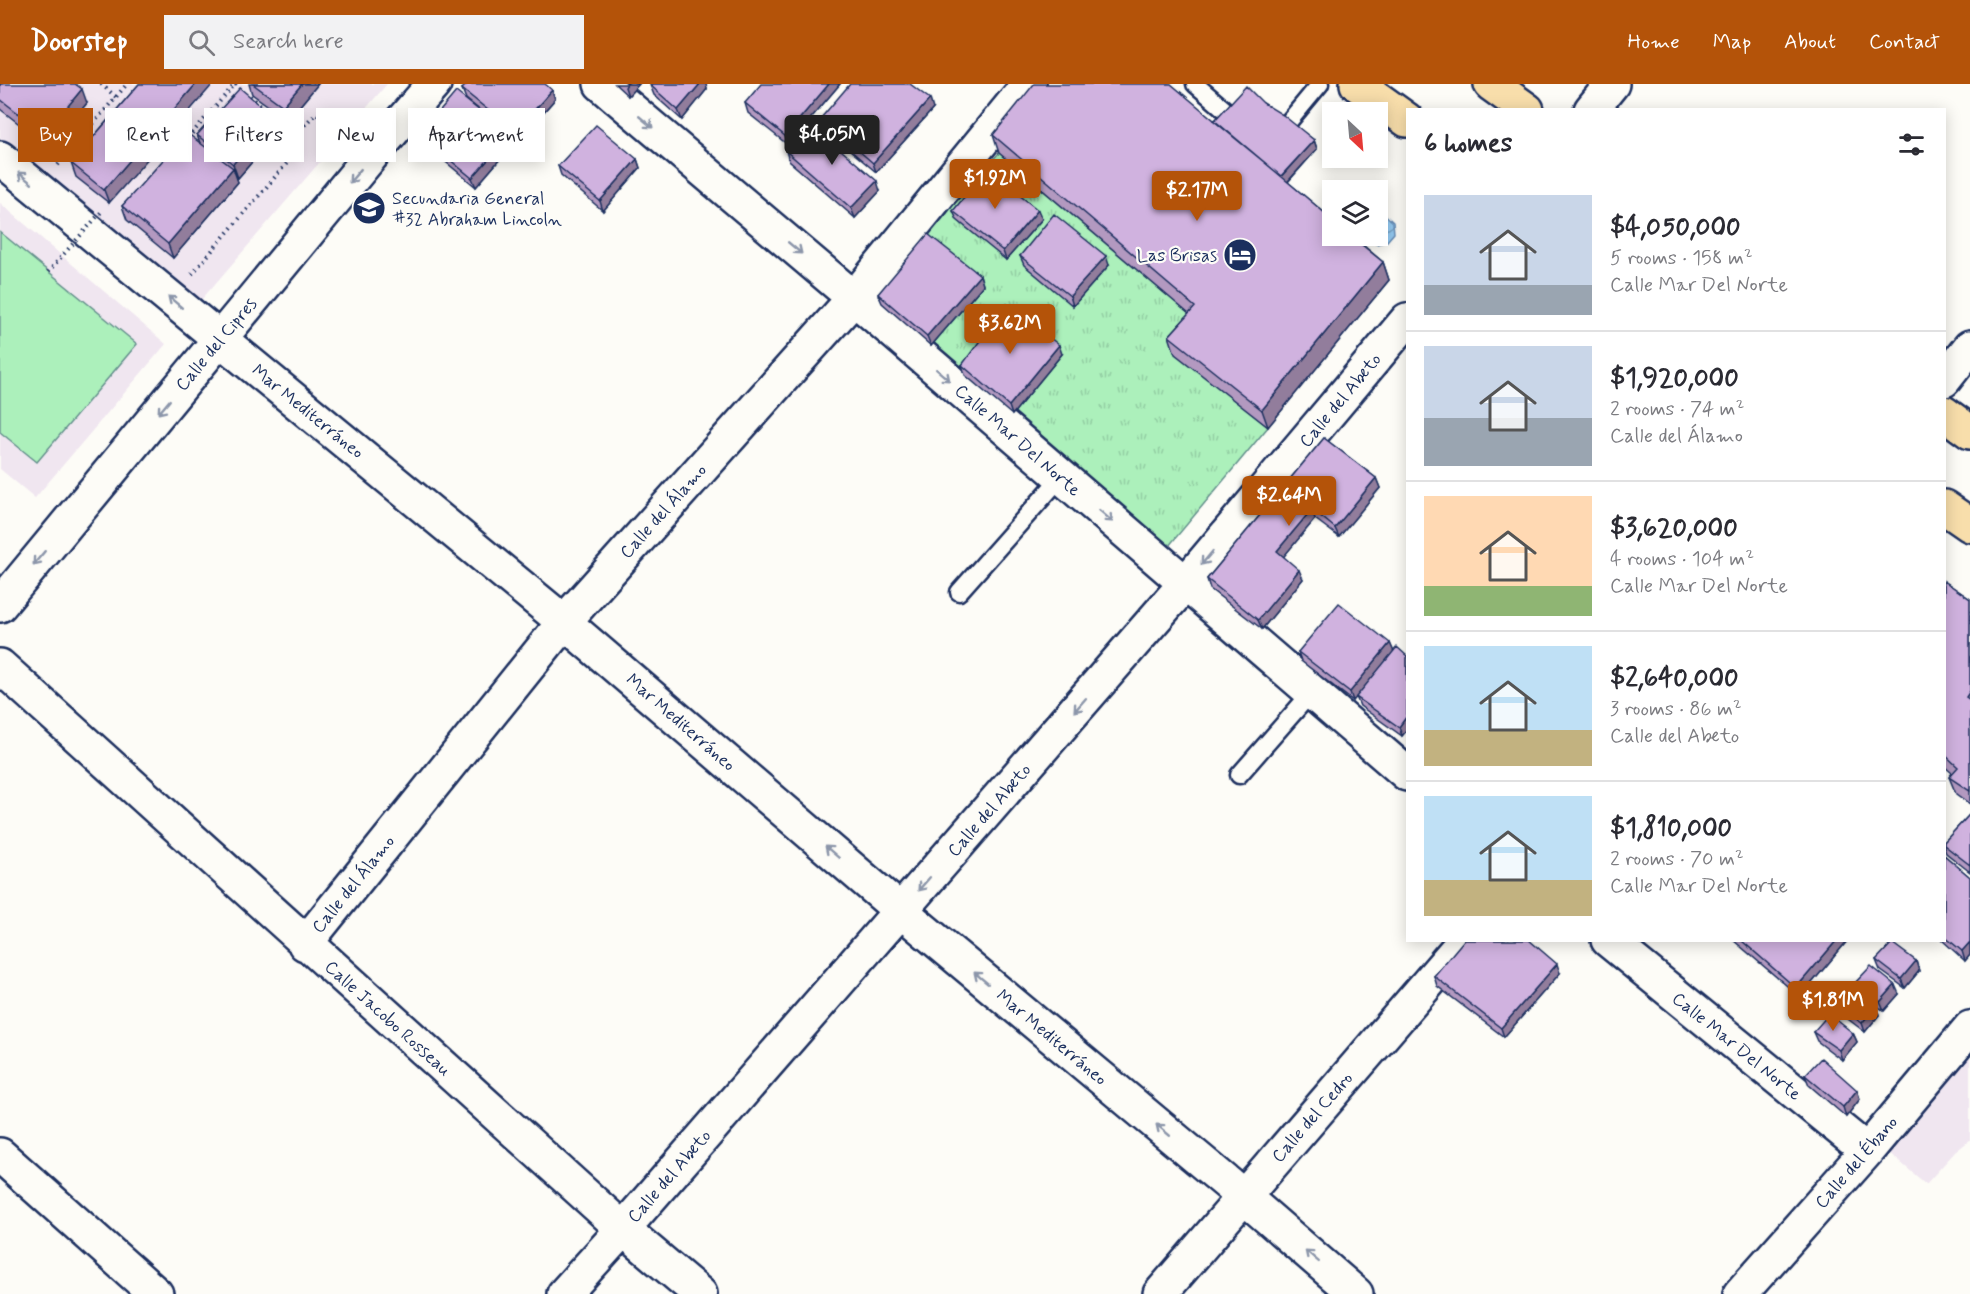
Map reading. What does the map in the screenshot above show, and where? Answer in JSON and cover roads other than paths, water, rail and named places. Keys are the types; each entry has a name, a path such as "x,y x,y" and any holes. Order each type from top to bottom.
{"main road":[{"path":"1357,84 1406,119"},
{"path":"1491,84 1524,108"},
{"path":"1946,414 1970,432"},
{"path":"1946,508 1970,525"}],"street":[{"name":"Calle del Cipres","path":"0,605 371,156 434,84"},
{"name":"Calle Mar Del Norte","path":"601,84 854,298 1406,773"},
{"name":"Calle del Álamo","path":"305,944 564,622 854,298 1029,84"},
{"path":"1593,108 1612,84"},
{"name":"Mar Mediterráneo","path":"0,158 564,622 901,911 1243,1196 1356,1294"},
{"name":"Calle del Abeto","path":"564,1294 1185,584 1406,321"},
{"path":"1946,377 1970,347"},
{"name":"Calle Jacobo Rosseau","path":"0,666 305,944 623,1229 700,1294"},
{"name":"Calle del Cedro","path":"1160,1294 1464,942"},
{"name":"Calle Mar Del Norte","path":"1610,942 1867,1150"},
{"name":"Calle del Ébano","path":"1740,1294 1867,1150 1970,1028"},
{"path":"0,1155 156,1294"}],"lane":[{"path":"1195,84 1231,116"},
{"path":"1286,124 1320,84"},
{"path":"959,592 1061,477"},
{"path":"1239,775 1311,693"}],"water":[{"path":"1388,217 1393,222 1394,233 1388,240"}],"place":[{"name":"Secundaria General #32 Abraham Lincoln","path":"369,208"},
{"name":"Las Brisas","path":"1240,255"}]}
